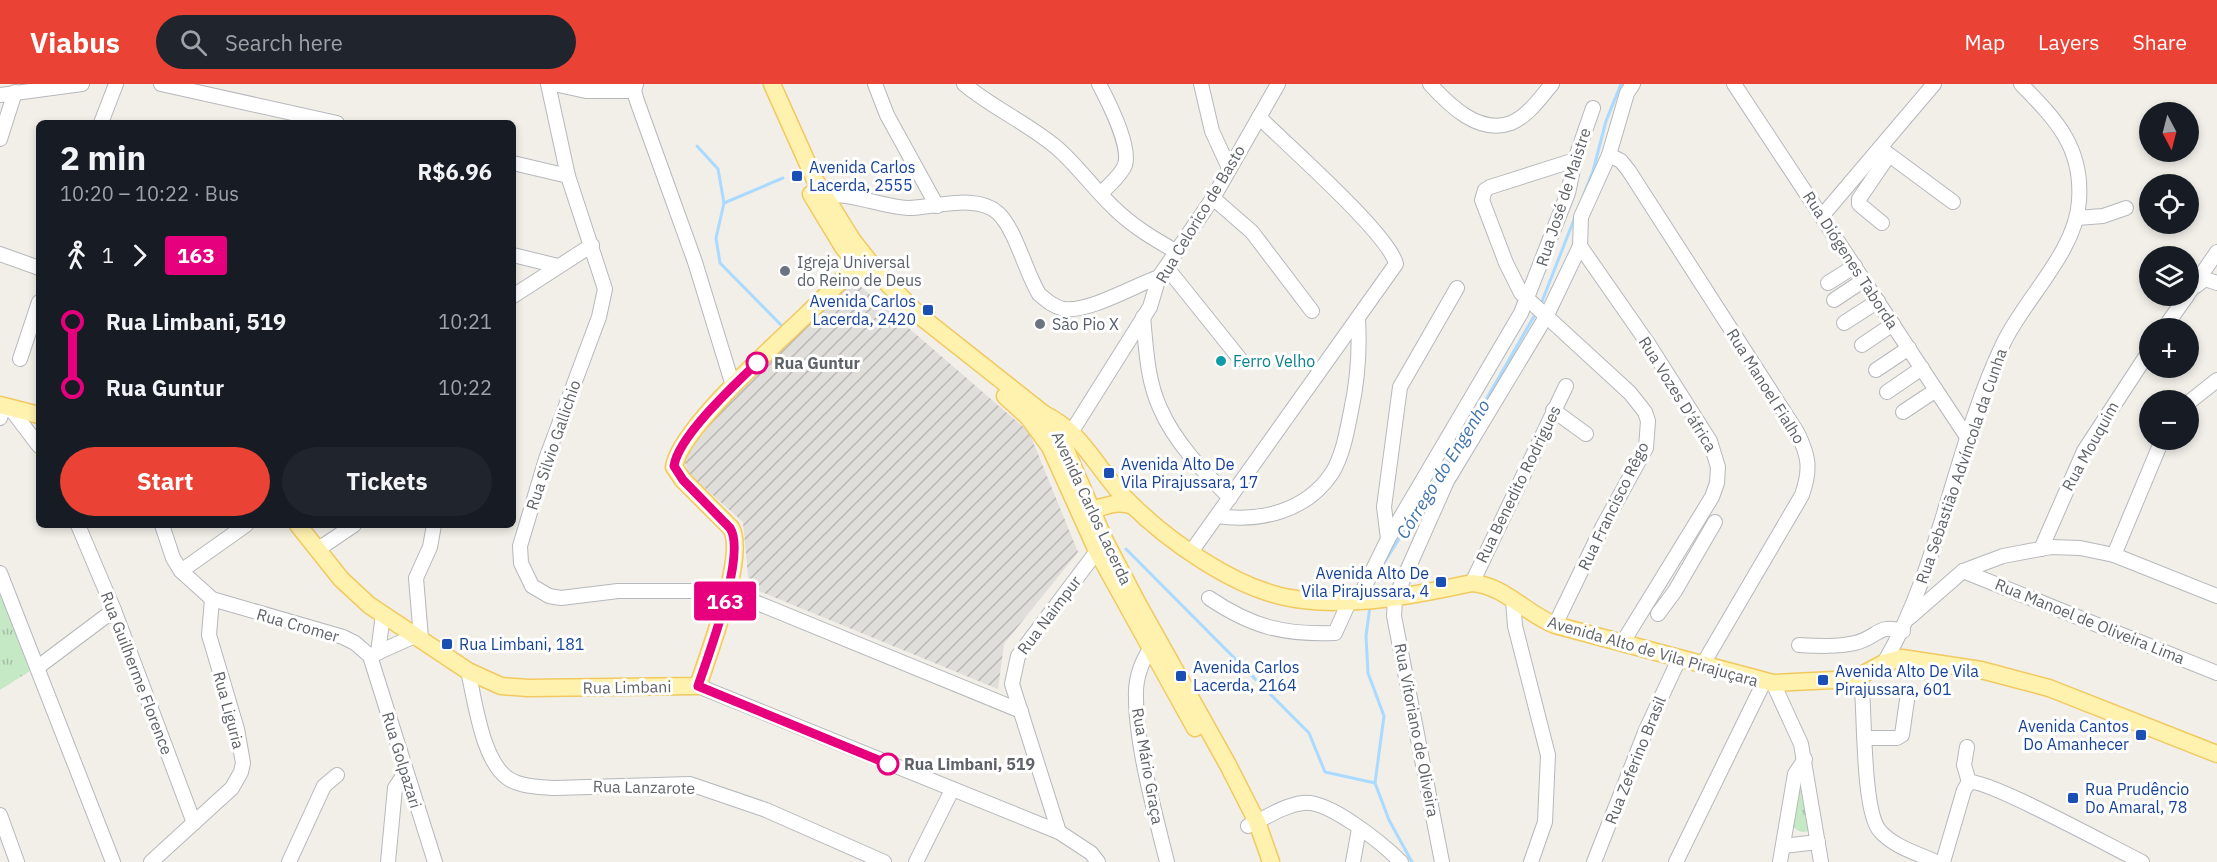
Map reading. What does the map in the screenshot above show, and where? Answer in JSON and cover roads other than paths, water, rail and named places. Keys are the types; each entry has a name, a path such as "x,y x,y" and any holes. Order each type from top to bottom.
{"main road":[{"name":"Avenida Carlos Lacerda","path":"762,84 819,197 862,262 918,326 1058,440"},
{"name":"Avenida Carlos Lacerda","path":"772,84 819,197"},
{"name":"Avenida Carlos Lacerda","path":"862,262 920,316 1044,414 1089,507 1102,548 1271,862"},
{"path":"698,686 728,591 734,547 733,532 683,480 674,466 682,446 733,386 862,262"},
{"path":"4,409 36,414"},
{"name":"Avenida Alto de Vila Pirajuçara","path":"1058,440 1077,443 1086,451 1114,486 1162,533 1239,580 1283,597 1311,600 1391,598 1472,583 1492,587 1533,615 1555,625 1768,683 1847,680 1861,677 1884,663"},
{"path":"1089,507 1114,486"},
{"path":"1089,507 1112,502 1134,507"},
{"name":"Rua Limbani","path":"299,528 357,596 468,671 491,683 511,688 698,686"},
{"path":"1884,663 1895,659 1911,658 2009,675 2049,688 2217,754"},
{"name":"Avenida Carlos Lacerda","path":"1252,824 1259,862"}],"street":[{"path":"0,95 81,84"},
{"path":"102,120 116,84"},
{"path":"161,84 323,120"},
{"name":"Rua Silvio Gallichio","path":"548,84 568,176 603,278 604,299 524,529 520,546 521,563 532,586 540,592 561,598 618,591 728,591 1021,711"},
{"path":"554,84 586,91 635,87 733,386"},
{"path":"875,84 887,115 938,206"},
{"path":"964,84 984,100 1053,144 1072,161 1101,194 1148,236 1177,252"},
{"path":"1100,84 1113,114 1126,155 1119,174 1101,194"},
{"path":"1201,84 1212,130 1229,168"},
{"name":"Rua Celorico de Basto","path":"1058,440 1150,307 1163,272 1213,198 1278,84"},
{"path":"1430,84 1466,115 1491,125 1511,123 1519,118 1552,84"},
{"path":"1391,598 1447,481 1545,313 1580,246 1581,217 1609,154 1627,93 1633,84"},
{"name":"Rua Diógenes Taborda","path":"1734,84 1967,437"},
{"path":"1882,223 1859,204 1859,199 1885,151 1934,84"},
{"name":"Rua Sebastião Advíncola da Cunha","path":"1884,663 1905,625 1990,373 2011,328 2068,240 2077,218 2079,182 2070,144 2057,120 2021,84"},
{"path":"0,139 15,92"},
{"name":"Rua José de Maistre","path":"1209,598 1237,617 1259,625 1311,634 1335,633 1358,600 1388,539 1529,300 1568,193 1575,160 1593,108"},
{"path":"1191,552 1396,265 1393,255 1356,211 1258,118"},
{"path":"1822,216 1885,151"},
{"path":"1885,151 1953,202"},
{"name":"Rua Manoel Fialho","path":"1609,154 1621,161 1629,171 1797,432 1810,462 1809,474 1802,495 1703,664"},
{"name":"Rua Francisco Rêgo","path":"1555,625 1603,526 1646,448 1649,426 1646,412 1630,393 1517,287 1483,206 1484,193 1490,187 1575,160"},
{"path":"516,164 568,176"},
{"path":"819,197 906,208 974,203 997,211 1005,223 1031,282 1040,294 1056,307 1066,309 1083,307 1163,272 1240,359"},
{"path":"1213,198 1252,232 1311,311"},
{"path":"2077,218 2103,216 2126,208"},
{"path":"516,294 592,245"},
{"name":"Rua Vozes D'áfrica","path":"1580,246 1691,411 1710,441 1718,461 1719,476 1712,497 1623,642"},
{"path":"2199,279 2217,252"},
{"path":"0,254 36,267"},
{"path":"516,256 558,266"},
{"path":"1828,283 1855,266"},
{"path":"2199,283 2202,280 2210,279 2217,283"},
{"path":"1833,300 1864,280"},
{"path":"1388,539 1384,507 1400,387 1457,288"},
{"path":"1844,323 1878,301"},
{"path":"1143,317 1151,375 1159,407 1185,449 1230,498"},
{"path":"1217,516 1245,519 1279,513 1314,492 1332,472 1340,456 1360,369 1358,319"},
{"path":"20,359 36,323"},
{"path":"1862,345 1893,324"},
{"path":"1876,370 1909,348"},
{"name":"Rua Mouquim","path":"2041,549 2084,451 2139,367"},
{"path":"1887,392 1922,368"},
{"path":"2199,394 2217,380"},
{"name":"Rua Benedito Rodrigues","path":"1472,583 1478,566 1533,459 1553,410 1566,386"},
{"path":"1903,412 1936,390"},
{"path":"4,409 36,443"},
{"path":"1553,410 1586,434"},
{"path":"2114,555 2158,450"},
{"path":"1658,614 1675,591 1715,522"},
{"name":"Rua Guilherme Florence","path":"79,528 114,610 194,823"},
{"path":"163,528 173,558 181,571 212,599"},
{"path":"181,571 242,528"},
{"path":"317,550 350,528"},
{"path":"374,655 419,637 416,578 430,547 433,528"},
{"name":"Rua Naimpur","path":"1059,832 1012,684 1017,656 1102,548"},
{"path":"1799,645 1837,646 1868,639 1880,629 1905,625 1963,570 1984,561 2041,549 2080,548 2114,555 2217,596"},
{"name":"Rua Manoel de Oliveira Lima","path":"1963,570 2217,673"},
{"path":"0,573 113,862"},
{"path":"1658,585 1675,591"},
{"name":"Rua Vitoriano de Oliveira","path":"1391,598 1442,862"},
{"name":"Rua Cromer","path":"212,599 343,637 374,655"},
{"name":"Rua Liguria","path":"151,862 232,788 241,772 243,763 237,729 209,634 212,599"},
{"path":"1513,600 1515,626 1548,755 1545,822 1531,862"},
{"path":"38,667 114,610"},
{"path":"374,655 383,614"},
{"name":"Rua Mário Graça","path":"1154,644 1142,663 1136,697 1141,742 1167,862"},
{"name":"Rua Golpazari","path":"374,655 405,772 435,862"},
{"name":"Rua Zeferino Brasil","path":"1594,862 1646,730 1679,659"},
{"name":"Rua Lanzarote","path":"468,671 487,747 500,772 510,780 536,787 555,788 690,784 766,810 884,862"},
{"path":"1861,677 1869,795 1876,826 1897,845 1936,862"},
{"path":"1768,683 1795,727 1805,759 1821,862"},
{"path":"1676,862 1768,683"},
{"name":"Rua Limbani","path":"698,686 1059,832 1091,853 1098,862"},
{"path":"1866,738 1897,738 1902,735 1908,693"},
{"path":"1943,862 1964,790 1969,782 1964,765 1967,747"},
{"path":"1780,862 1796,774 1805,759"},
{"path":"388,862 395,788 405,772"},
{"path":"289,862 324,786 337,775"},
{"path":"1969,782 1980,782 2006,793 2142,862"},
{"path":"916,862 951,790"},
{"path":"1252,824 1296,805 1311,802 1325,806 1401,862"},
{"path":"0,815 17,862"},
{"path":"1353,862 1359,829"},
{"path":"1783,846 1818,842"}],"waterway":[{"name":"Córrego do Engenho","path":"1541,304 1593,171 1606,121 1621,84"},
{"path":"697,146 718,169 724,203"},
{"path":"781,325 720,263 716,238 724,203 783,178"},
{"name":"Córrego do Engenho","path":"1382,566 1483,405 1536,313"},
{"path":"1126,549 1309,733 1325,772 1375,783"},
{"name":"Córrego do Engenho","path":"1370,606 1366,636 1368,673 1384,716 1375,783 1389,820 1412,862"}],"place":[{"name":"Avenida Carlos Lacerda, 2555","path":"797,176"},
{"name":"Igreja Universal do Reino de Deus","path":"785,271"},
{"name":"Avenida Carlos Lacerda, 2420","path":"928,310"},
{"name":"São Pio X","path":"1040,324"},
{"name":"Ferro Velho","path":"1221,361"},
{"name":"Rua Guntur","path":"757,363"},
{"name":"Avenida Alto De Vila Pirajussara, 17","path":"1109,473"},
{"name":"Avenida Alto De Vila Pirajussara, 4","path":"1441,582"},
{"name":"Rua Limbani, 181","path":"447,644"},
{"name":"Avenida Carlos Lacerda, 2164","path":"1181,676"},
{"name":"Avenida Alto De Vila Pirajussara, 601","path":"1823,680"},
{"name":"Avenida Cantos Do Amanhecer","path":"2141,735"},
{"name":"Rua Limbani, 519","path":"888,764"},
{"name":"Rua Prudêncio Do Amaral, 78","path":"2073,798"}]}
